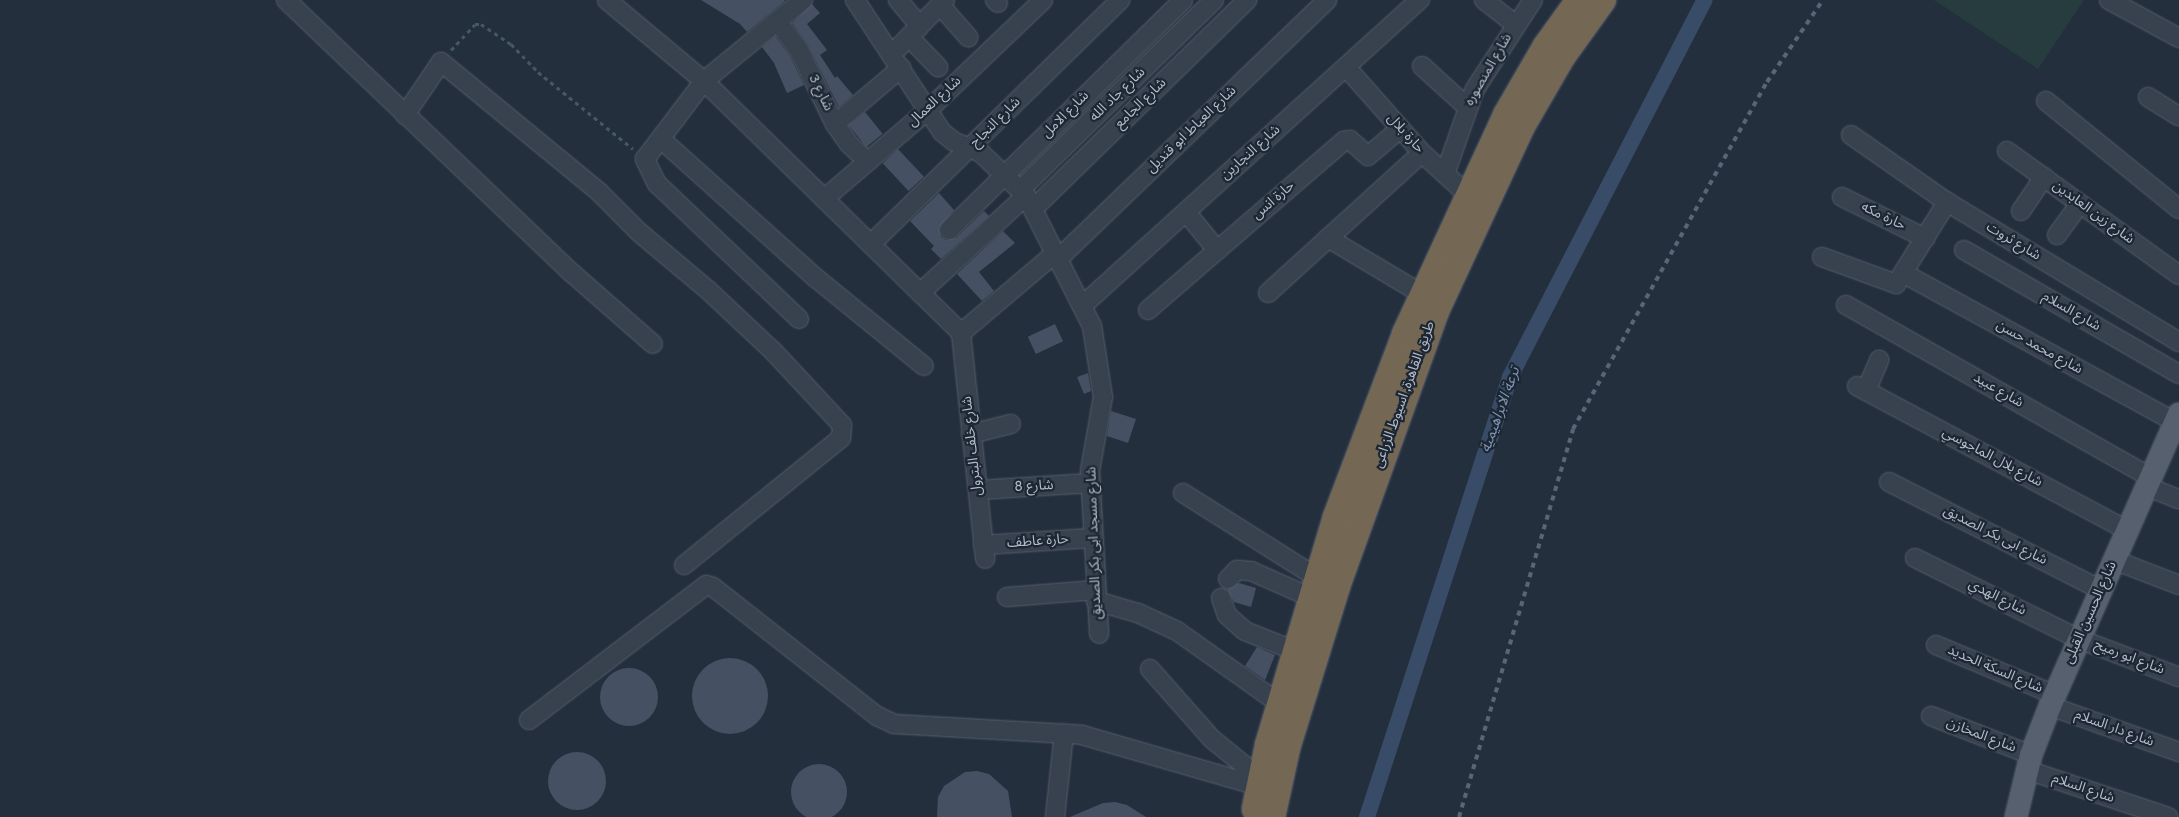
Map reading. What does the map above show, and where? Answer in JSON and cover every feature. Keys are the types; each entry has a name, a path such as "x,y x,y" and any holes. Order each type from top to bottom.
{"highway":[{"name":"طريق القاهرة, اسيوط الزراعى","path":"1272,817 1305,655 1315,588 1340,508 1422,294 1525,80 1579,0"},
{"name":"طريق القاهرة, اسيوط الزراعى","path":"1254,817 1260,782 1280,704 1305,655 1357,525 1436,310 1522,126 1562,57 1603,0"}],"main road":[{"name":"شارع الحسين القبلى","path":"2016,817 2029,762 2052,701 2177,418"}],"street":[{"path":"286,0 573,274 653,344"},
{"path":"607,0 704,81 961,333"},
{"name":"شارع مسجد ابى بكر الصديق","path":"855,0 947,137 971,148 1006,175 1027,198 1082,306 1095,336 1102,382 1102,411 1092,454 1091,484 1092,538 1099,634"},
{"path":"898,0 914,31 938,67"},
{"name":"شارع العمال","path":"824,199 928,110 1042,0"},
{"name":"شارع النجاح","path":"871,244 1120,0"},
{"name":"شارع الامل","path":"949,230 1183,0"},
{"name":"شارع جاد الله","path":"920,293 1027,198 1214,0"},
{"name":"شارع الجامع","path":"1027,198 1247,0"},
{"name":"شارع العياط ابو قنديل","path":"961,333 1056,257 1327,0"},
{"name":"شارع النجارين","path":"1082,306 1420,0"},
{"path":"1484,0 1516,25"},
{"name":"شارع المنصوره","path":"1445,174 1467,106 1485,71 1532,0"},
{"path":"2109,0 2179,37"},
{"path":"796,2 777,21 704,81 662,140 645,159 657,184 798,319"},
{"path":"835,124 896,62 914,31 942,3 968,37"},
{"name":"شارع 3","path":"777,21 799,50 835,124 849,144 868,162"},
{"path":"405,115 442,62 591,185 640,233 709,291 773,350 842,425 841,438 684,565"},
{"path":"1422,66 1467,106"},
{"name":"حارة بلال","path":"1346,67 1422,153 1470,196"},
{"path":"2148,97 2179,116"},
{"path":"2046,101 2179,209"},
{"name":"حارة انس","path":"1148,310 1346,140 1368,156 1400,129"},
{"name":"شارع ثروت","path":"1851,135 1946,202 2179,342"},
{"path":"662,140 816,278 924,366"},
{"name":"شارع زين العابدين","path":"2007,151 2179,275"},
{"path":"1268,294 1422,153"},
{"path":"2020,211 2044,177"},
{"name":"حارة مكه","path":"1842,197 1924,238"},
{"path":"1822,257 1894,285 1946,202"},
{"path":"2058,235 2080,203"},
{"path":"1186,212 1217,250"},
{"path":"1328,238 1422,294"},
{"name":"شارع السلام","path":"1964,250 2179,374"},
{"name":"شارع محمد حسن","path":"1903,273 2177,418"},
{"name":"شارع عبيد","path":"1846,305 2179,499"},
{"name":"شارع خلف البترول","path":"961,333 984,552"},
{"name":"شارع بلال الماجوسي","path":"1879,360 1861,388 2127,530"},
{"path":"971,434 1011,424"},
{"name":"شارع ابى بكر الصديق","path":"1889,482 2101,590"},
{"name":"شارع 8","path":"978,490 1091,484"},
{"path":"1183,494 1315,588"},
{"name":"حارة عاطف","path":"984,552 1092,538"},
{"name":"شارع الهدي","path":"1916,558 2079,639"},
{"path":"2114,560 2179,585"},
{"path":"1228,580 1237,570 1251,571 1315,588"},
{"path":"529,720 706,585 713,587 877,716 894,724 1064,733 1260,782"},
{"path":"1006,597 1096,595 1177,631 1280,704"},
{"path":"1222,598 1227,615 1245,631 1305,655"},
{"name":"شارع ابو رميح","path":"2079,639 2179,677"},
{"name":"شارع السكة الحديد","path":"1936,644 2052,701"},
{"path":"1150,670 1212,739 1260,782"},
{"name":"شارع دار السلام","path":"2052,701 2179,752"},
{"name":"شارع المخازن","path":"1931,716 2029,762"},
{"path":"1055,817 1064,733"},
{"name":"شارع السلام","path":"2029,762 2168,817"}],"path":[{"path":"442,62 463,35 475,24 481,24 511,44 538,72 645,159"}],"green space":[{"path":"1934,0 2084,0 2038,69"}],"building":[{"path":"701,0 785,1 747,32 740,24"},
{"path":"812,4 820,13 807,24 827,50 820,55 835,78 837,76 853,95 839,107 808,45 792,23"},
{"path":"775,36 790,56 804,85 787,93 774,63 762,47"},
{"path":"865,112 883,134 866,147 849,125"},
{"path":"898,149 924,177 909,191 883,163"},
{"path":"939,193 954,210 939,228 941,237 946,240 956,238 984,211 989,216 941,259 931,249 934,246 910,221"},
{"path":"1003,231 1015,243 979,272 994,291 982,301 957,274"},
{"path":"1055,324 1063,341 1036,354 1028,337"},
{"path":"1088,373 1091,391 1084,394 1077,377"},
{"path":"1111,411 1136,419 1128,443 1107,436"},
{"path":"1239,583 1256,588 1251,607 1234,602 1227,589"},
{"path":"1257,647 1275,655 1265,680 1245,666"},
{"path":"730,658 745,661 757,669 765,681 768,696 765,711 757,723 745,731 730,734 715,731 703,723 695,711 692,696 695,681 703,669 715,661"},
{"path":"629,668 640,670 653,681 658,697 656,708 645,721 629,726 618,724 605,713 600,697 602,686 613,673"},
{"path":"577,752 588,754 601,765 606,781 604,792 593,805 577,810 566,808 553,797 548,781 550,770 561,757"},
{"path":"814,764 824,764 839,772 845,781 847,792 845,803 839,812 824,820 814,820 803,815 796,808 791,797 791,787 796,776 803,769"},
{"path":"977,771 989,774 1008,791 1012,817 937,817 938,797 944,786 965,772"},
{"path":"1115,802 1127,805 1146,817 1070,817 1103,803"}],"waterway":[{"name":"ترعة الابراهيمية","path":"1367,817 1510,377 1705,0"}],"railway":[{"path":"1459,817 1573,429 1767,82 1823,0"}]}
